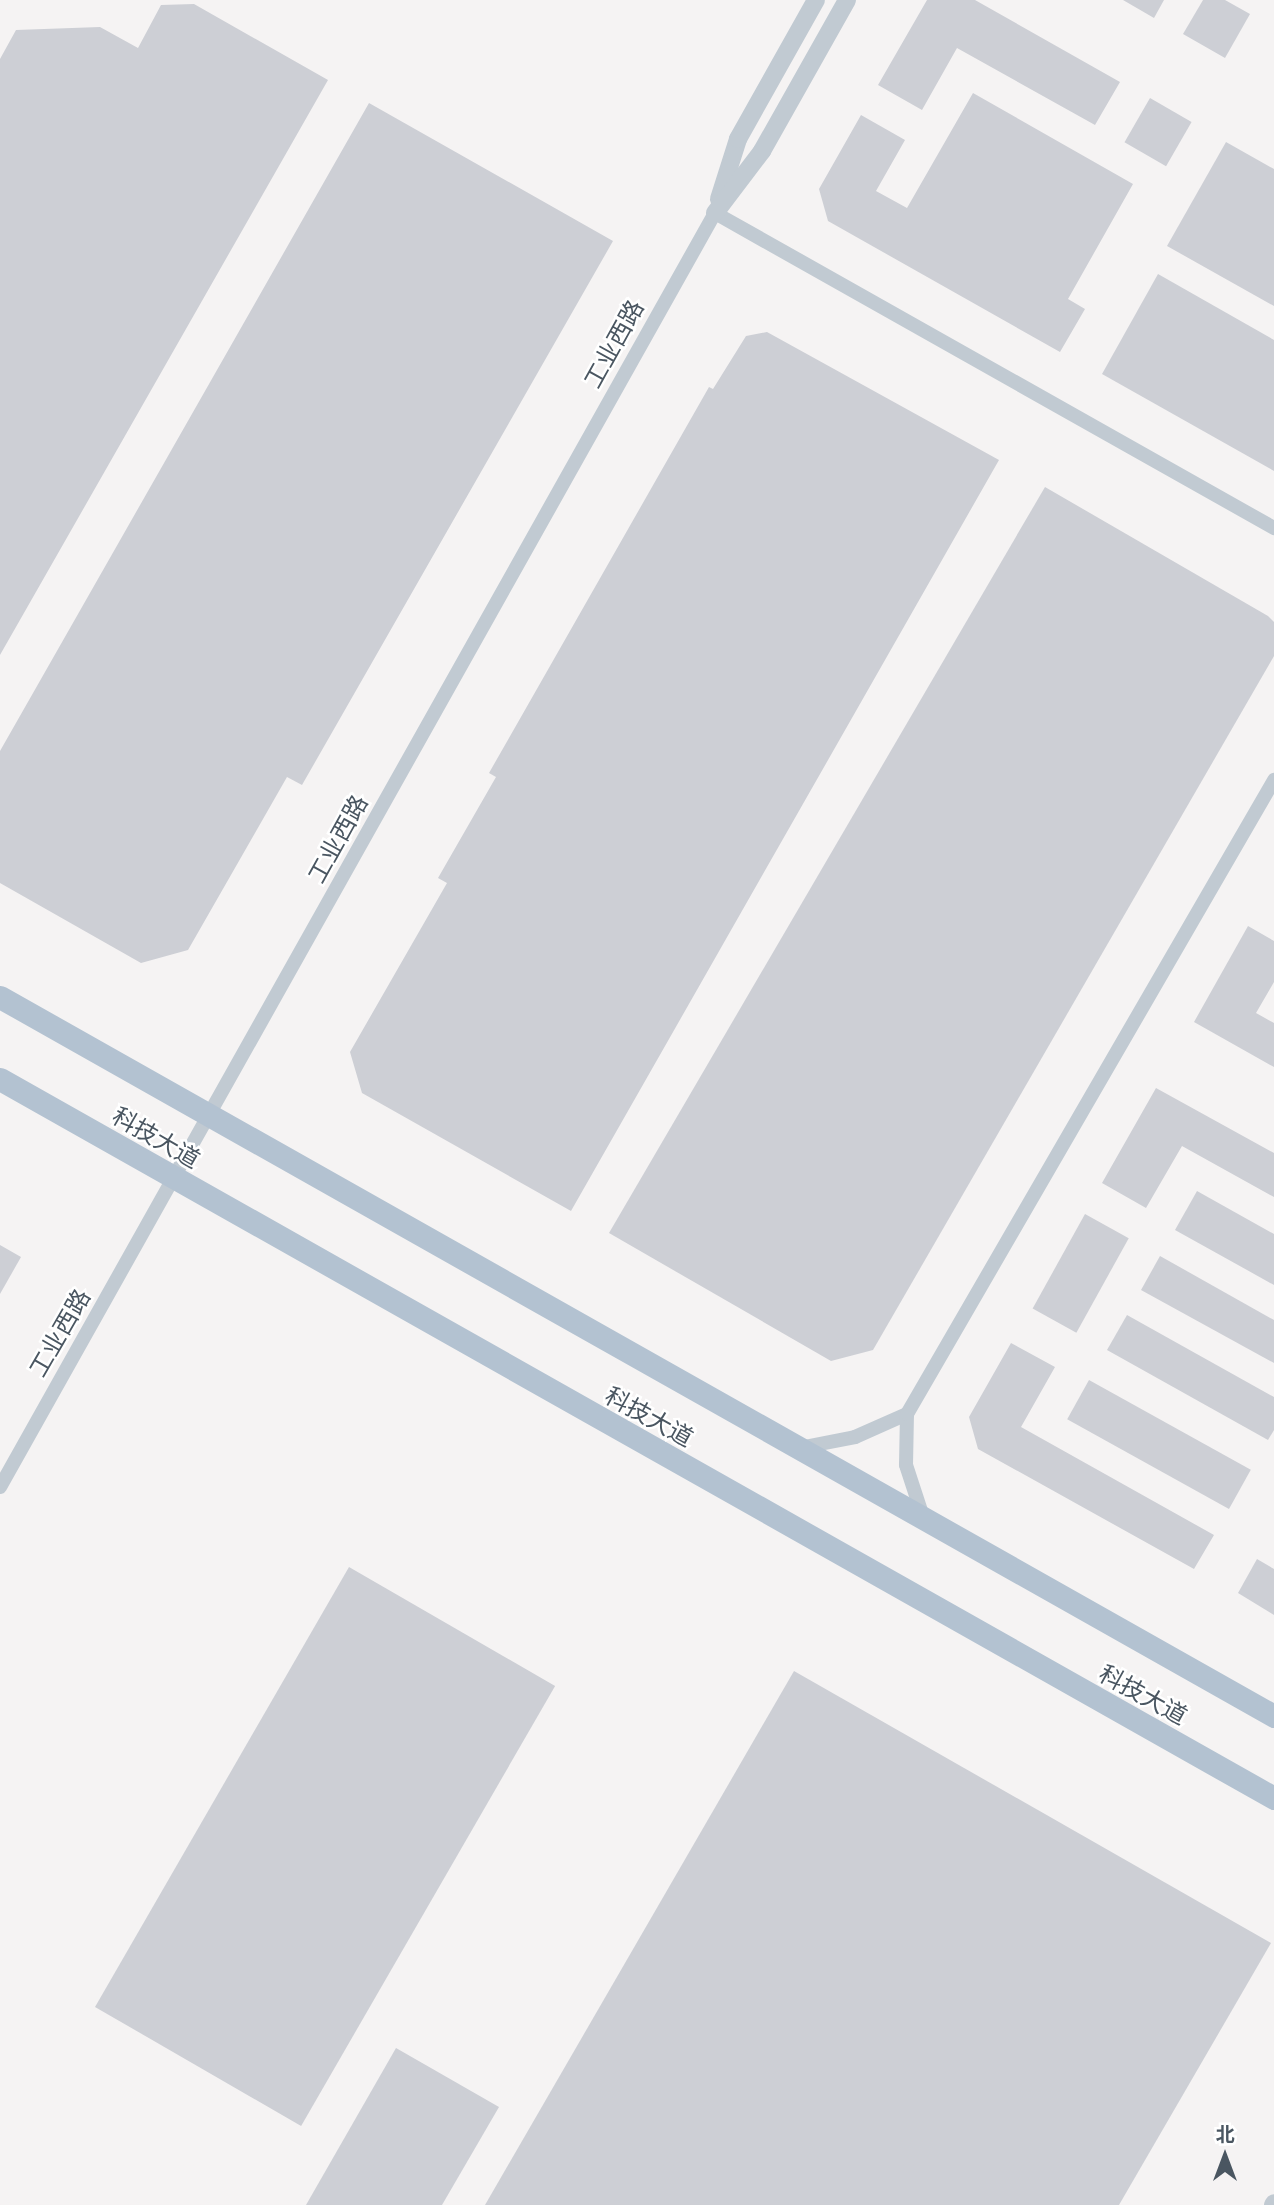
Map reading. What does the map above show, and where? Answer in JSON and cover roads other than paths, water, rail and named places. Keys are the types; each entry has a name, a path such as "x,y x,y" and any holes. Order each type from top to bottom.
{"main road":[{"name":"科技大道","path":"0,997 1274,1716"},
{"name":"科技大道","path":"0,1079 1274,1798"}],"street":[{"name":"工业西路","path":"715,213 738,139 816,0"},
{"name":"工业西路","path":"0,1487 211,1118 715,213 762,151 847,0"},
{"path":"715,213 1274,528"},
{"path":"923,1517 906,1465 907,1414 1274,780"},
{"path":"799,1448 855,1437 907,1414"}]}
